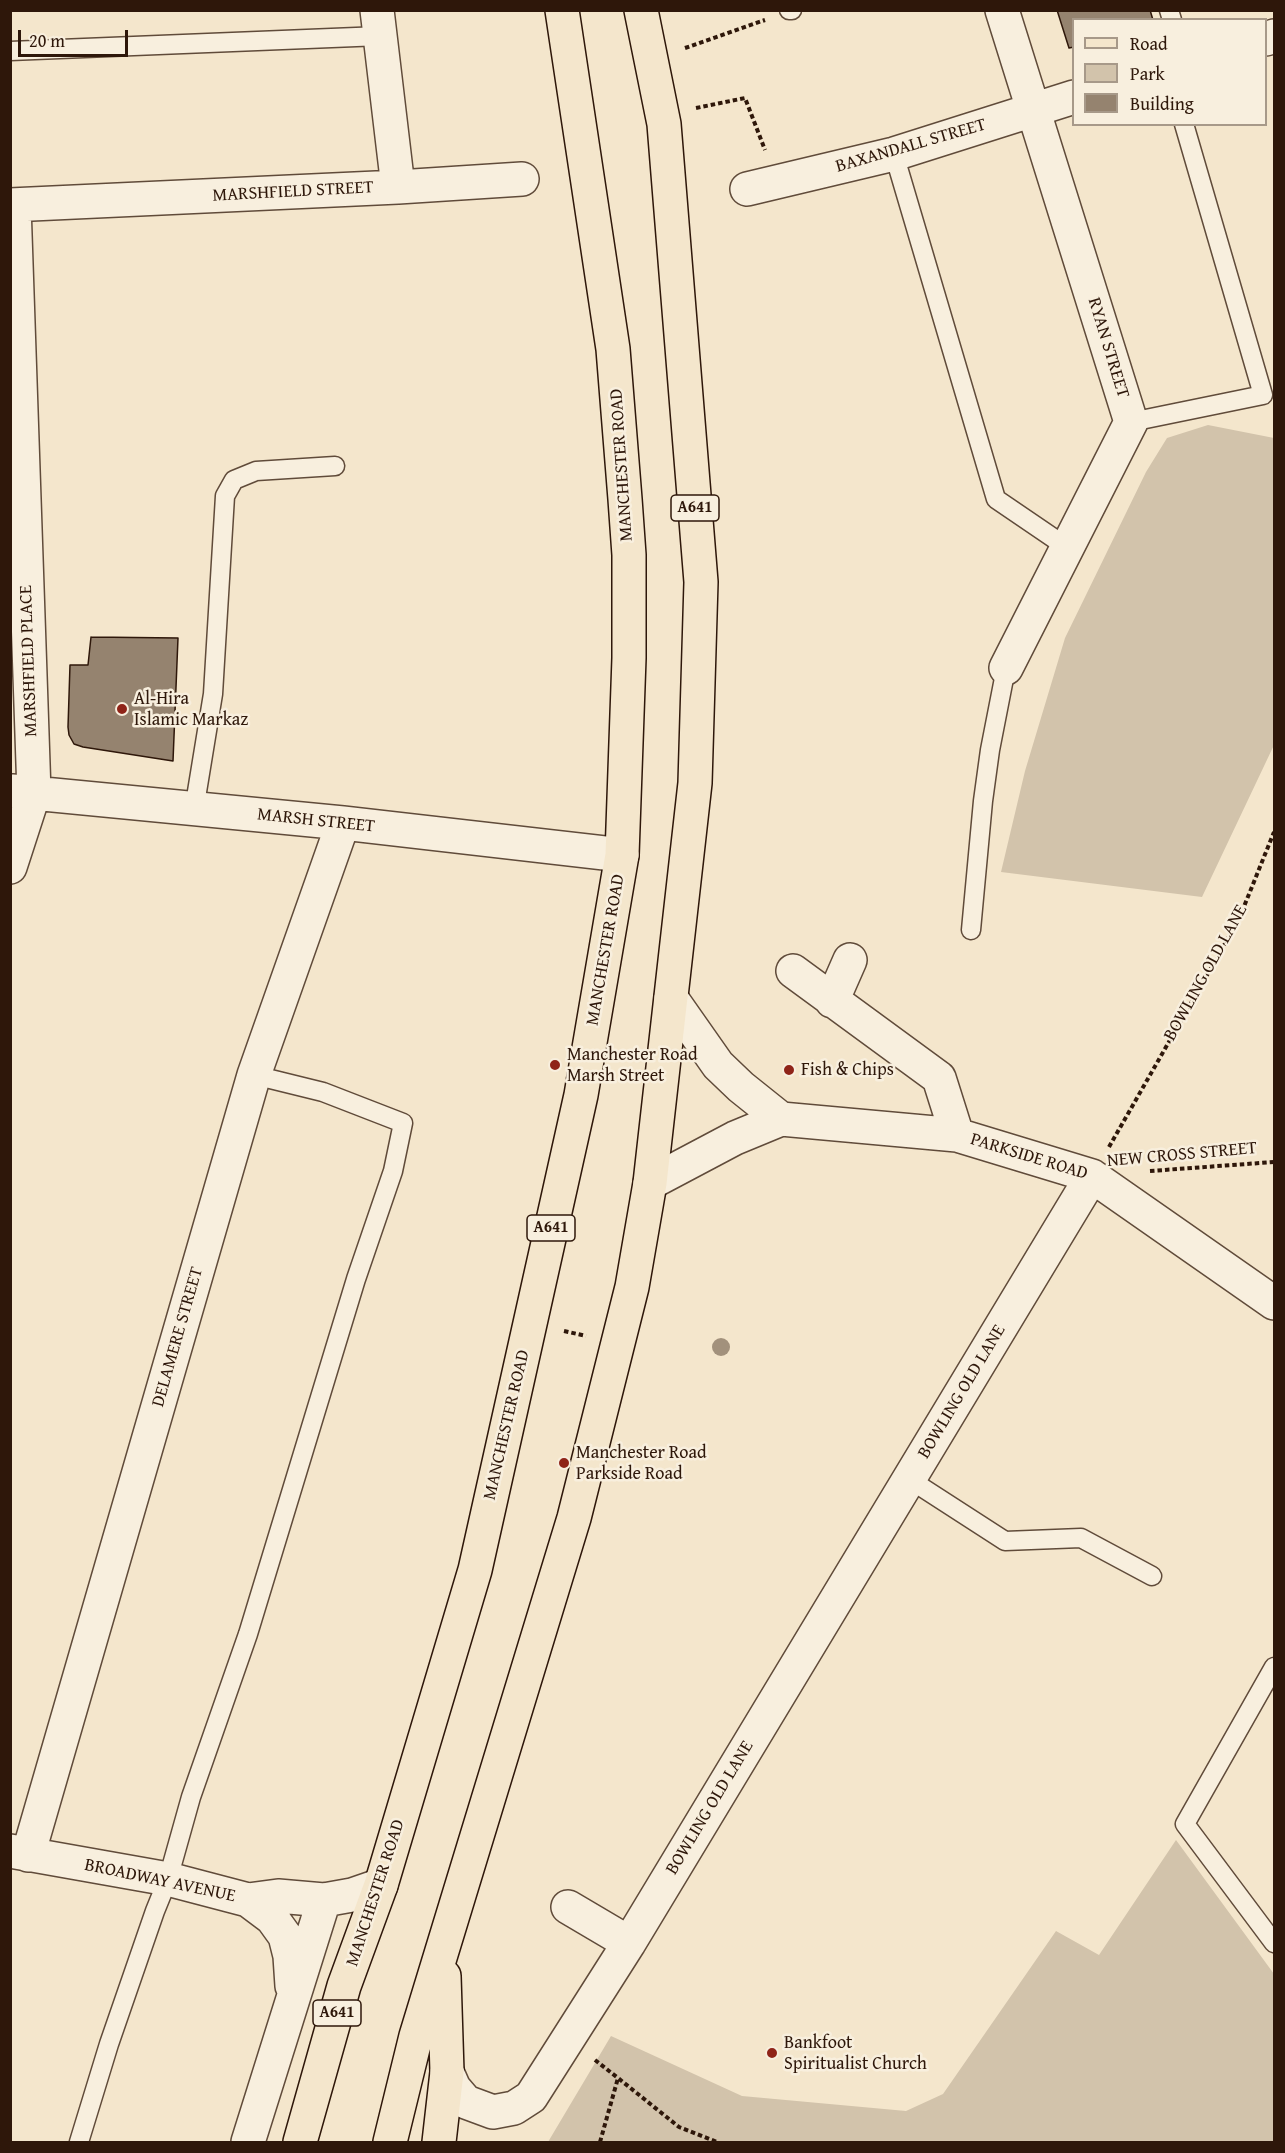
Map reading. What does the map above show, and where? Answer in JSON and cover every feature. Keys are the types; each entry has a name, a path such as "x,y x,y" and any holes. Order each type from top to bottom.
{"main road":[{"name":"MANCHESTER ROAD","path":"300,2142 344,1986 381,1885 475,1570 581,1095 622,855 629,658 629,555 613,349 562,10"},
{"name":"A641","path":"390,2142 416,2036 444,1951 574,1518 632,1287 650,1183 695,783 701,582 663,116 641,10"},
{"path":"439,2142 447,2072 444,1951"}],"street":[{"name":"RYAN STREET","path":"1002,10 1131,422 1006,668"},
{"name":"MARSHFIELD STREET","path":"12,205 398,187 379,23"},
{"name":"BAXANDALL STREET","path":"762,185 894,154 1072,98"},
{"path":"398,187 522,179"},
{"name":"MARSHFIELD PLACE","path":"10,867 22,792 12,205"},
{"name":"MARSH STREET","path":"22,792 343,823 622,855"},
{"name":"DELAMERE STREET","path":"19,1853 254,1075 343,823"},
{"path":"832,1000 850,960"},
{"path":"793,971 939,1078 957,1135"},
{"path":"671,998 718,1065 781,1119"},
{"name":"PARKSIDE ROAD","path":"650,1183 735,1138 781,1119 957,1135 1092,1176 1275,1304"},
{"name":"BOWLING OLD LANE","path":"447,2072 454,2088 466,2102 493,2112 514,2108 531,2097 629,1943 1092,1176"},
{"name":"BROADWAY AVENUE","path":"19,1853 168,1879 248,1900 278,1896 324,1900 352,1895 381,1885"},
{"path":"248,1900 272,1918 285,1936 290,1956 293,2000"},
{"path":"248,2142 324,1900"},
{"path":"568,1907 629,1943"}],"lane":[{"path":"10,51 379,23"},
{"path":"1131,422 1263,395 1185,126"},
{"path":"894,154 996,499 1068,548"},
{"path":"194,810 213,694 225,496 234,480 256,471 335,466"},
{"path":"971,930 982,801 1006,668"},
{"path":"80,2142 109,2044 168,1879 191,1797 248,1634 356,1279 393,1171 403,1123 323,1092 254,1075"},
{"path":"909,1479 1005,1541 1081,1538 1152,1576"},
{"path":"1275,1668 1185,1824 1275,1943"}],"path":[{"path":"663,116 745,98 762,185"},
{"name":"BOWLING OLD LANE","path":"1092,1176 1239,919 1275,832"},
{"name":"NEW CROSS STREET","path":"1149,1172 1275,1162"},
{"path":"525,1343 551,1349 556,1329 589,1336 592,1317 623,1324"},
{"path":"600,2142 618,2078 679,2127 717,2142"}],"green space":[{"path":"1208,425 1274,438 1274,745 1202,897 1001,872 1025,771 1065,638 1146,472 1167,438"},
{"path":"1176,1840 1274,1974 1274,2142 548,2142 611,2036 742,2096 906,2111 943,2094 1056,1931 1099,1955"}],"building":[{"path":"1057,10 1150,10 1152,18 1072,18 1072,47 1069,48"},
{"name":"Al-Hira Islamic Markaz","path":"91,637 178,638 173,761 74,744 68,727 70,665 88,665"}],"place":[{"name":"Al-Hira Islamic Markaz","path":"122,709"},
{"name":"Manchester Road Marsh Street","path":"555,1065"},
{"name":"Fish & Chips","path":"789,1070"},
{"name":"Manchester Road Parkside Road","path":"564,1463"},
{"name":"Bankfoot Spiritualist Church","path":"772,2053"}]}
